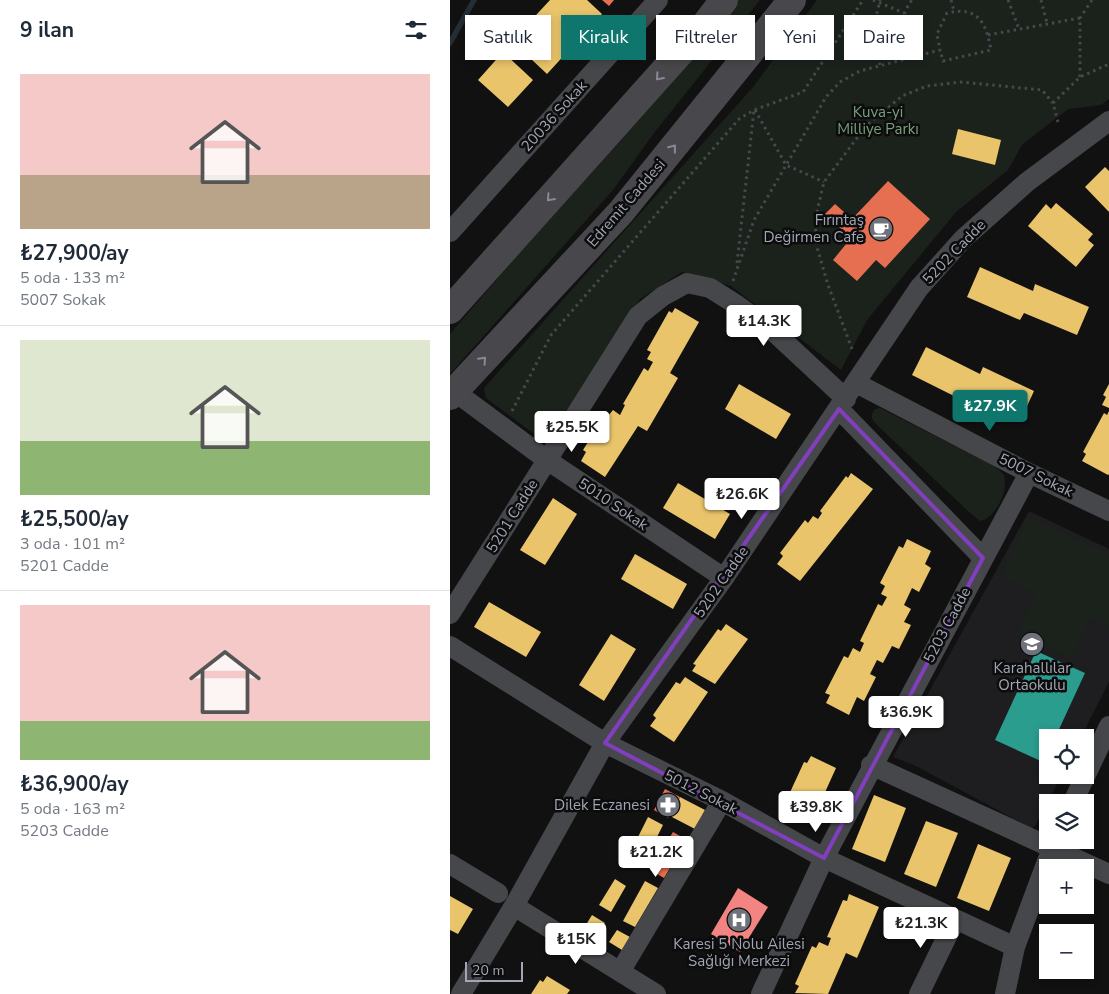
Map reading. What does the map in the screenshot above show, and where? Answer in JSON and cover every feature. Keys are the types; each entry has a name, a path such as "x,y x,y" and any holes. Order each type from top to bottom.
{"highway":[{"path":"450,310 704,26 724,0"},
{"name":"Edremit Caddesi","path":"452,394 621,212 792,0"}],"street":[{"name":"20036 Sokak","path":"450,232 658,0"},
{"name":"5202 Cadde","path":"461,994 514,906 605,743 724,578 919,288 963,239 1027,182 1109,120"},
{"name":"5201 Cadde","path":"450,614 638,316 663,296 687,283 710,288 774,332 847,397"},
{"name":"5010 Sokak","path":"452,394 724,578"},
{"name":"5007 Sokak","path":"847,397 1030,473 1109,511"},
{"path":"847,397 983,558"},
{"name":"5203 Cadde","path":"761,994 824,858 871,766 1030,473"},
{"name":"5012 Sokak","path":"450,646 605,743 722,801 824,858 1016,947"},
{"path":"1076,794 1109,726"},
{"path":"871,766 1039,838"},
{"path":"620,972 722,801"},
{"path":"1005,994 1016,947 1051,849"},
{"path":"1062,849 1109,874"},
{"path":"450,864 498,893"},
{"path":"514,906 656,994"},
{"path":"919,994 955,920"}],"path":[{"path":"510,416 551,336 739,119 754,110 802,92 863,0"},
{"path":"872,0 904,13 912,0"},
{"path":"951,0 954,12"},
{"path":"1008,0 1018,29"},
{"path":"1041,0 1047,23"},
{"path":"1080,77 1080,18 1092,0"},
{"path":"879,2 874,26 880,66"},
{"path":"962,10 975,16 983,24 988,35 991,50 943,61 938,34 941,23 947,13 954,12 962,10"},
{"path":"988,35 1080,18"},
{"path":"923,54 940,50"},
{"path":"731,286 754,220 816,112 840,82 860,71 901,60"},
{"path":"1053,103 1080,77 1109,64"},
{"path":"852,349 816,247 815,220 824,182 866,126 902,96 927,86 961,82 1042,90 1053,103 1058,122"},
{"path":"754,110 786,165 824,182"},
{"path":"737,269 754,110"}],"highlighted area":[{"path":"839,409 983,558 824,858 605,743"}],"shaded area":[{"name":"Karahallılar Ortaokulu","path":"1029,511 1109,549 1109,682 1085,729 1039,729 1039,784 1057,784 1052,794 1039,794 1039,818 1035,826 1031,828 916,766 893,757"}],"green space":[{"path":"736,0 760,0 748,15 723,15"},
{"name":"Kuva-yi Milliye Parkı","path":"817,0 1109,0 1109,99 1101,105 1068,109 1022,145 1008,170 956,212 867,320 841,370 731,286 682,272 640,299 550,435 541,439 486,398 484,388 754,86 773,60 834,60 834,15 806,15"},
{"path":"685,60 712,60 654,133 613,190 450,374 450,334"},
{"path":"880,408 993,465 1001,471 1005,482 1003,496 996,510 986,519 980,521 969,512 878,426 872,416 875,409"},
{"path":"1028,517 1109,554 1109,627 1090,618 1072,658 1018,632 1036,593 1001,577"}],"building: Konut":[{"path":"550,0 587,0 602,14 561,15 561,59 547,74 532,60 551,60 551,15 536,15"},
{"path":"496,60 512,60 533,80 508,107 478,80"},
{"path":"958,129 1001,140 995,165 952,154"},
{"path":"1105,167 1109,171 1109,212 1085,187"},
{"path":"1056,203 1093,234 1088,240 1094,245 1076,267 1028,226 1046,204 1051,209"},
{"path":"980,267 1033,291 1035,284 1089,307 1077,335 1024,313 1020,320 967,297"},
{"path":"675,308 699,322 670,373 678,378 647,431 638,426 605,477 581,461 586,452 583,450 605,415 608,416 613,410 620,415 625,405 623,404 644,368 648,371 653,362 647,359 651,352 647,350 669,311 672,313"},
{"path":"926,347 980,374 983,367 1034,391 1022,417 971,393 966,402 912,375"},
{"path":"739,384 791,414 776,439 725,409"},
{"path":"1109,384 1109,408 1102,405 1106,397 1103,395"},
{"path":"1109,411 1108,475 1082,461 1086,454 1083,452 1104,413 1107,415"},
{"path":"851,473 873,489 800,581 777,564 783,556 780,553 805,520 808,523 813,516 818,519 822,513 820,511 846,476 848,478"},
{"path":"678,483 730,514 715,539 663,508"},
{"path":"553,498 577,514 545,565 520,550"},
{"path":"907,539 931,551 925,564 931,568 919,592 912,588 904,605 911,609 904,622 911,625 899,649 892,646 883,663 877,660 870,674 876,677 864,701 857,697 849,715 826,703 830,695 825,693 844,656 848,658 853,648 860,652 864,643 860,641 878,604 882,606 887,597 881,594 885,586 880,583 899,546 903,548"},
{"path":"635,554 687,584 673,609 621,579"},
{"path":"489,602 541,632 526,657 474,627"},
{"path":"726,624 748,639 715,684 692,671 696,665 693,664 718,629 721,631"},
{"path":"611,634 636,649 604,701 579,685"},
{"path":"685,677 708,692 674,742 650,726 656,718 653,715 676,682 680,684"},
{"path":"811,756 836,768 812,821 786,809 789,803 786,801 804,762 807,763"},
{"path":"874,795 906,808 885,862 852,849"},
{"path":"680,797 705,810 695,829 670,816"},
{"path":"648,817 663,825 649,853 634,845"},
{"path":"926,821 958,833 936,887 904,874"},
{"path":"978,844 1011,858 989,911 957,898"},
{"path":"615,879 626,886 611,912 599,905"},
{"path":"645,881 658,888 635,927 623,921"},
{"path":"849,894 879,907 857,958 846,953 828,994 795,993 799,986 795,984 812,946 816,948 819,942 828,946 831,938 827,937 843,900 847,901"},
{"path":"450,896 473,909 458,934 450,930"},
{"path":"592,915 605,923 597,936 584,928"},
{"path":"617,930 630,937 622,950 609,942"},
{"path":"547,976 570,990 567,994 531,994 540,980 543,982"}],"building: Ticaret":[{"path":"602,0 614,0 609,6"},
{"name":"Fırıntaş Değirmen Cafe","path":"888,181 930,219 885,268 876,260 857,281 833,260 851,238 825,214 835,204 852,219"},
{"path":"665,789 680,797 668,818 654,810"},
{"path":"673,832 687,840 664,878 650,870"}],"building: Okul":[{"path":"1036,651 1085,673 1059,729 1039,729 1039,760 995,740"}],"building: Sağlık":[{"name":"Karesi 5 Nolu Ailesi Sağlığı Merkezi","path":"738,888 768,907 740,952 711,934"}],"waterway":[{"path":"450,43 474,0"}],"place":[{"name":"Fırıntaş Değirmen Cafe","path":"881,229"},
{"name":"Karahallılar Ortaokulu","path":"1032,644"},
{"name":"Dilek Eczanesi","path":"668,805"},
{"name":"Karesi 5 Nolu Ailesi Sağlığı Merkezi","path":"739,920"}]}
